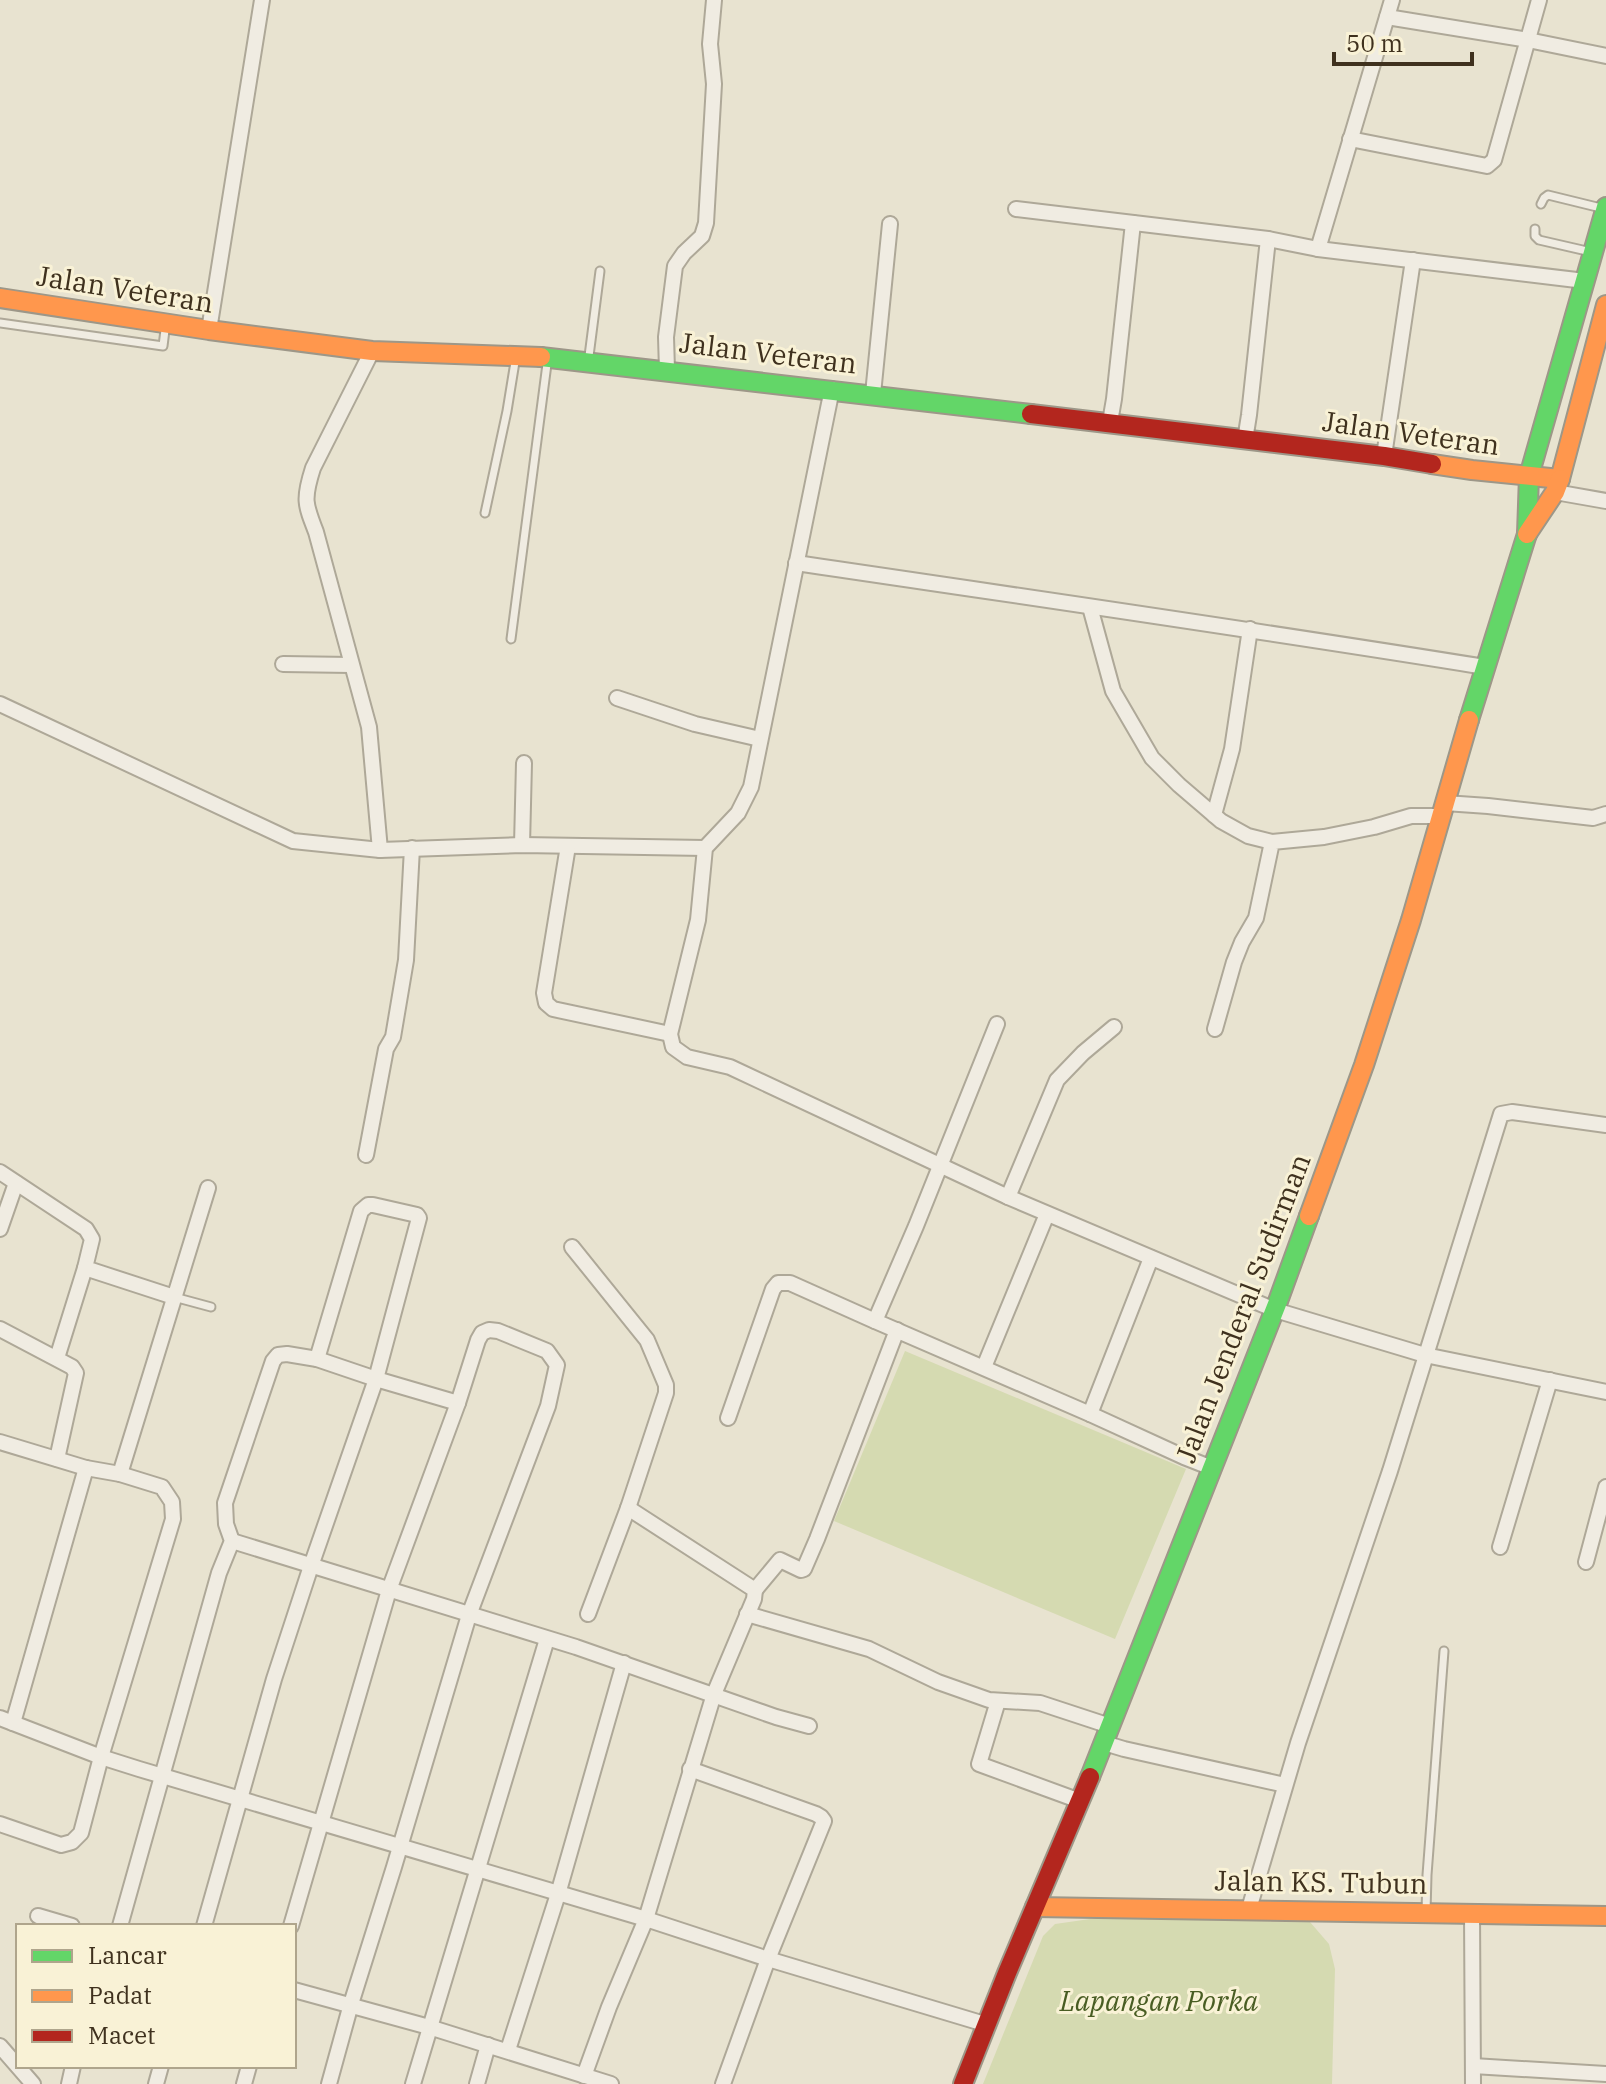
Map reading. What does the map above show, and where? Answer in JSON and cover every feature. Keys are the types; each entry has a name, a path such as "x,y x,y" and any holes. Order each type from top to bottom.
{"main road":[{"path":"1527,534 1529,476 1606,209"},
{"name":"Jalan Veteran","path":"1,303 372,351 548,357 832,389 1384,456 1529,476 1557,486"},
{"path":"1527,534 1557,486 1606,305"},
{"name":"Jalan Jenderal Sudirman","path":"963,2084 1080,1801 1275,1310 1364,1065 1527,534"},
{"name":"Jalan KS. Tubun","path":"1035,1907 1606,1916"}],"street":[{"path":"209,330 262,0"},
{"path":"667,370 666,337 675,266 702,236 706,223 714,84 710,44 714,0"},
{"path":"1318,249 1392,0"},
{"path":"1350,139 1490,165 1494,160 1539,0"},
{"path":"1387,17 1606,56"},
{"path":"1016,209 1585,281"},
{"path":"1110,422 1133,223"},
{"path":"873,394 890,224"},
{"path":"1245,440 1268,239"},
{"path":"1384,456 1413,260"},
{"path":"372,351 313,468 306,488 305,504 316,532 369,727 380,850"},
{"path":"832,389 751,787 738,813 705,848 698,920 670,1034 673,1047 687,1057 730,1067 1008,1197 1275,1310 1425,1355 1606,1392"},
{"path":"1557,486 1606,501"},
{"path":"796,563 1250,629 1485,667"},
{"path":"1090,607 1113,691 1152,758 1214,815 1248,836 1272,842 1324,837 1411,816 1488,806 1593,818 1606,814"},
{"path":"1214,815 1232,749 1250,629"},
{"path":"283,664 351,665"},
{"path":"617,698 695,724 760,739"},
{"path":"0,704 293,841 380,850 522,845 705,848"},
{"path":"522,845 524,763"},
{"path":"1215,1029 1234,962 1256,918 1272,842"},
{"path":"568,846 544,993 546,1003 553,1009 670,1034"},
{"path":"366,1155 386,1049 393,1037 406,960 412,848"},
{"path":"875,1321 997,1024"},
{"path":"1008,1197 1057,1080 1114,1027"},
{"path":"1249,1909 1285,1785 1390,1471 1501,1114 1512,1112 1606,1125"},
{"path":"0,1172 86,1229 92,1239 57,1358"},
{"path":"0,1229 16,1183"},
{"path":"120,1474 208,1188"},
{"path":"205,1924 274,1679 376,1379 419,1218 417,1215 373,1205 361,1211 317,1359"},
{"path":"984,1367 1047,1214"},
{"path":"572,1247 647,1340 666,1385 628,1508 588,1614"},
{"path":"1090,1414 1151,1258"},
{"path":"85,1268 174,1297"},
{"path":"728,1418 773,1289 778,1283 790,1283 1212,1468"},
{"path":"0,1329 57,1358 76,1373 57,1459"},
{"path":"577,2078 646,1919 714,1694 755,1590 780,1560 797,1569 804,1569 897,1330"},
{"path":"292,1924 389,1590 478,1340 482,1333 498,1331 547,1351 557,1365 548,1406 469,1615 329,2084"},
{"path":"121,1924 219,1573 232,1541 226,1524 225,1503 273,1361 278,1355 287,1354 317,1359 458,1403"},
{"path":"1500,1547 1550,1380"},
{"path":"0,1442 162,1487 172,1502 173,1519 81,1833 72,1842 61,1845 0,1824"},
{"path":"86,1468 6,1720 101,1757 162,1776 646,1919 988,2025"},
{"path":"1586,1562 1606,1487"},
{"path":"628,1508 755,1590"},
{"path":"232,1541 624,1663 809,1726"},
{"path":"747,1614 869,1649 938,1682 989,1700 1040,1703 1107,1734 1285,1785"},
{"path":"413,2084 547,1639"},
{"path":"508,2050 558,1894 624,1663"},
{"path":"998,1701 979,1764 1080,1801"},
{"path":"690,1769 816,1814 824,1821 768,1959 723,2084"},
{"path":"1472,1913 1473,2084"},
{"path":"38,1916 65,1924"},
{"path":"296,1990 508,2050 577,2078 611,2084"},
{"path":"477,2084 488,2045"},
{"path":"0,2046 16,2064"},
{"path":"1473,2066 1606,2074"},
{"path":"19,2068 33,2084"}],"lane":[{"path":"1541,204 1548,195 1606,209"},
{"path":"1535,229 1539,240 1593,252"},
{"path":"588,361 600,271"},
{"path":"0,323 163,346 165,323"},
{"path":"485,513 516,356"},
{"path":"511,639 548,357"},
{"path":"174,1297 211,1307"},
{"path":"1426,1912 1444,1651"}],"green space":[{"path":"905,1351 1186,1469 1115,1639 834,1521"},
{"name":"Lapangan Porka","path":"1097,1918 1310,1922 1329,1944 1335,1969 1332,2084 983,2084 1043,1936 1055,1924"}],"traffic: fast":[{"path":"1529,476 1606,207"},
{"path":"541,357 1031,414"},
{"path":"1527,534 1529,476"},
{"path":"1469,720 1527,534"},
{"path":"1090,1777 1309,1216"}],"traffic: slow":[{"path":"0,298 372,351 541,357"},
{"path":"1432,464 1560,479 1606,305"},
{"path":"1527,534 1555,492 1560,479"},
{"path":"1309,1216 1364,1065 1411,920 1469,720"},
{"path":"1035,1907 1606,1916"}],"traffic: jam":[{"path":"1031,414 1432,464"},
{"path":"963,2084 1090,1777"}]}
